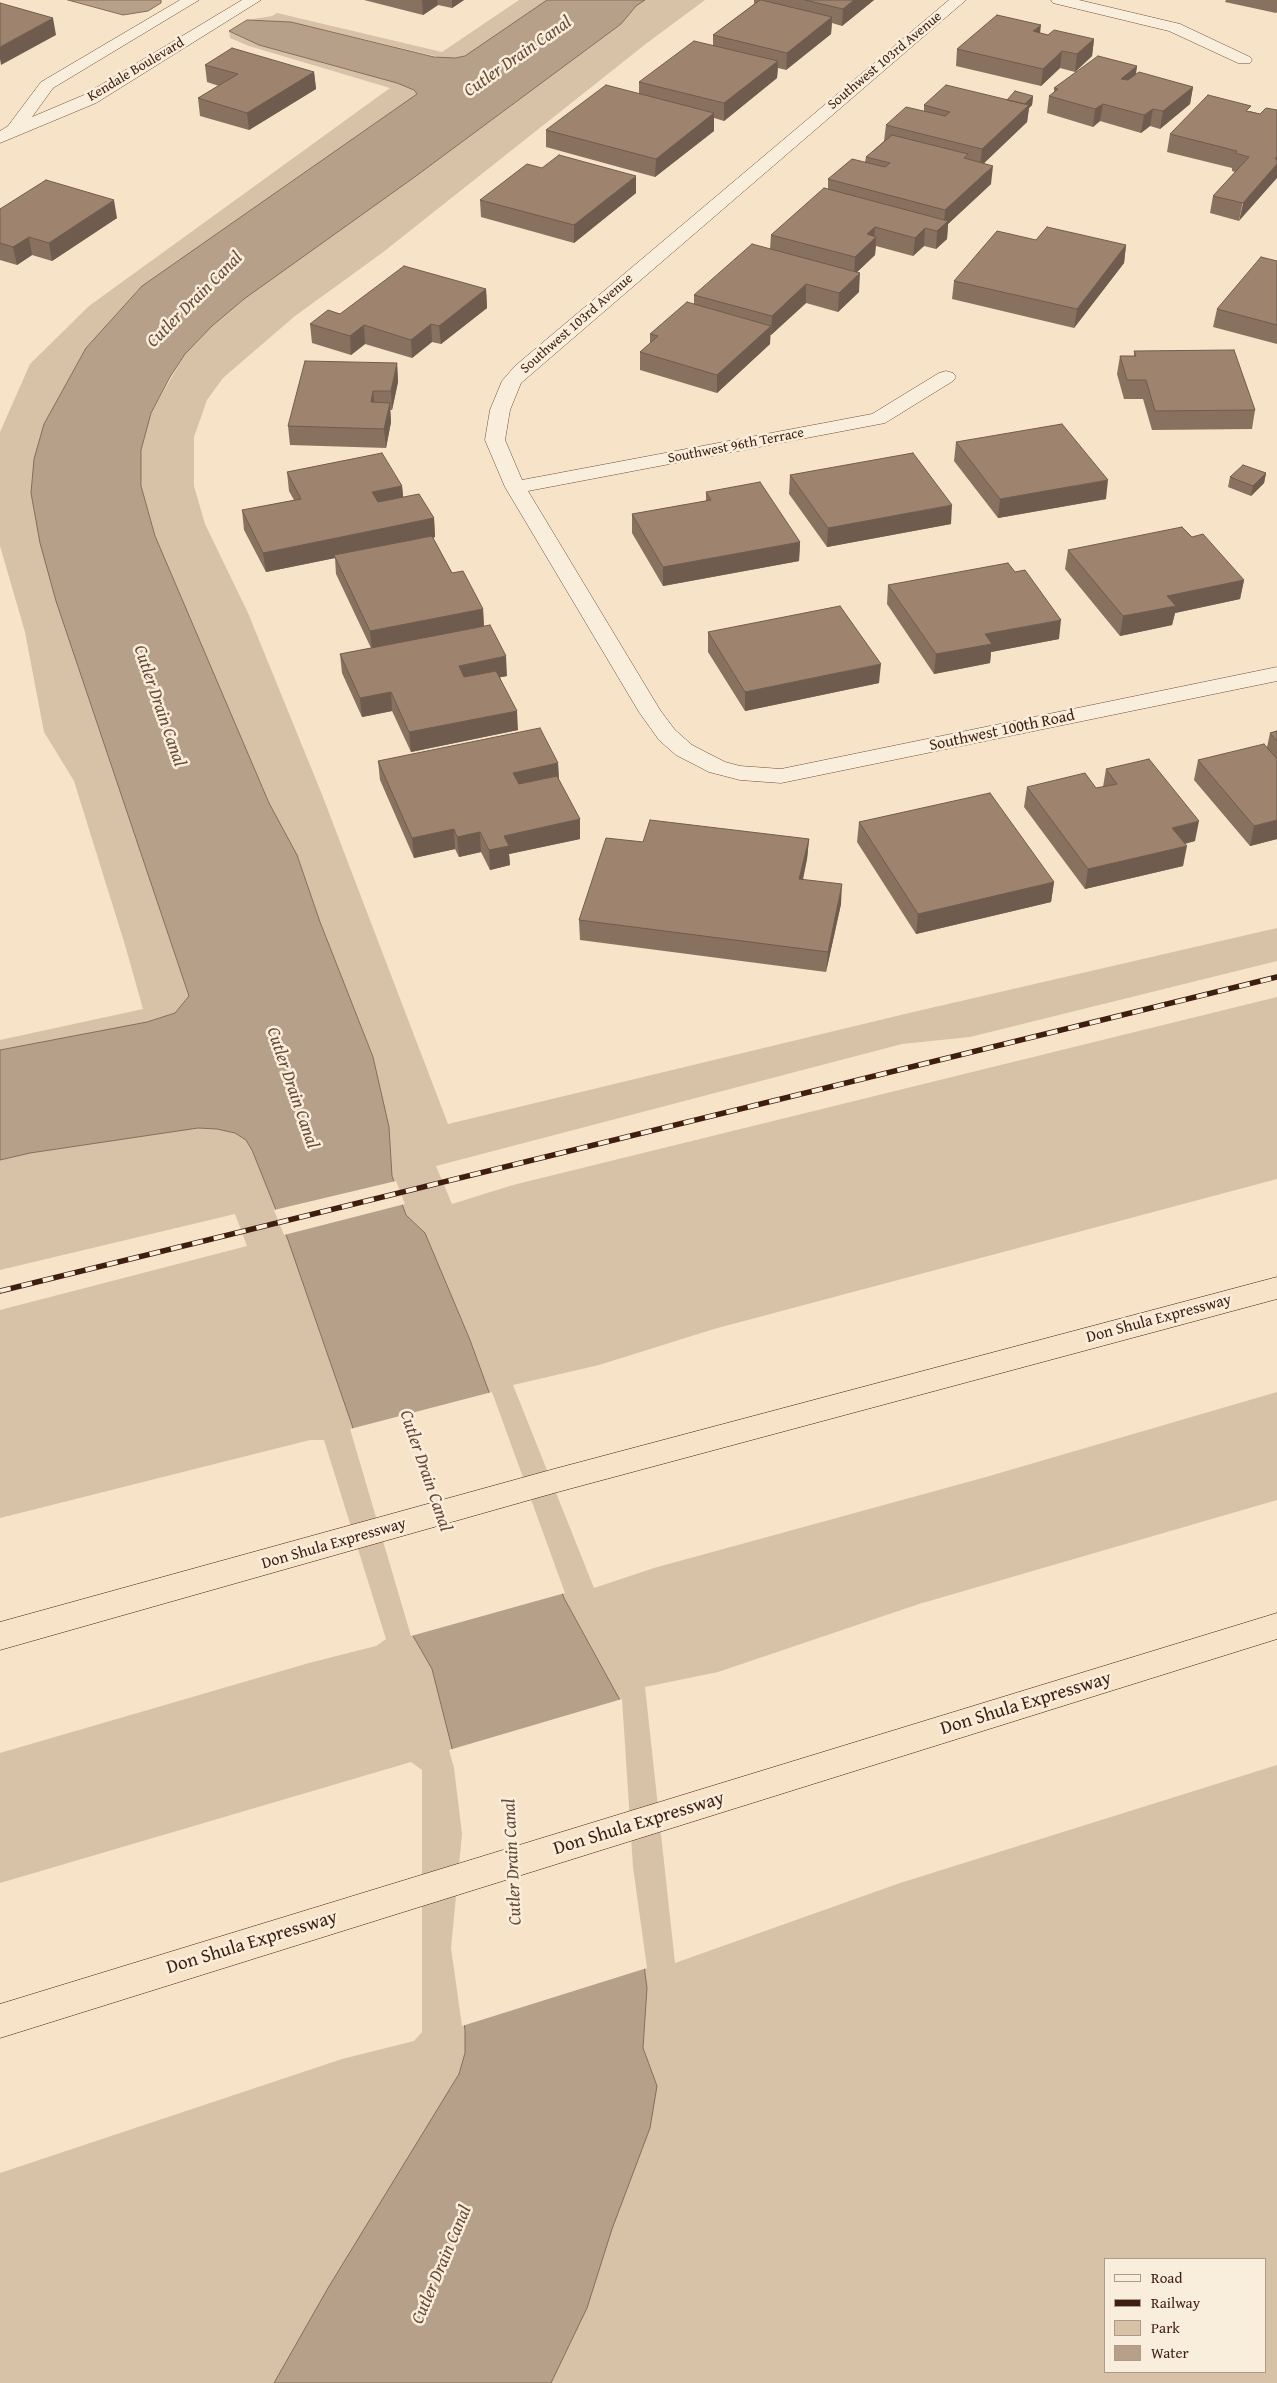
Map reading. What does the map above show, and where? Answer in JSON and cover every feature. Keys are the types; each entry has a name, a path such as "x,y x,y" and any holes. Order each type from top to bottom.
{"highway":[{"name":"Don Shula Expressway","path":"0,1636 343,1542 554,1481 1277,1288"},
{"name":"Don Shula Expressway","path":"0,2021 1277,1626"}],"street":[{"name":"Kendale Boulevard","path":"5,131 47,85 191,0"},
{"name":"Kendale Boulevard","path":"5,131 90,99 253,0"},
{"name":"Southwest 103rd Avenue","path":"726,770 684,750 667,734 656,720 515,487 495,440 500,410 512,381 522,370 958,0"},
{"path":"1060,0 1174,27 1244,60"},
{"name":"Southwest 96th Terrace","path":"515,487 878,419 946,377"},
{"name":"Southwest 100th Road","path":"726,770 755,776 781,776 1277,674"}],"green space":[{"path":"519,0 547,0 465,56 447,59 291,22 247,20 272,16 277,13 442,52"},
{"path":"645,0 705,0 647,43 382,253 295,316 223,378 207,400 194,437 194,486 205,524 248,613 321,792 448,1124 909,1013 1277,928 1277,961 970,1037 902,1044 436,1166 452,1204 513,1185 1277,997 1277,1179 714,1329 599,1365 513,1385 594,1588 654,1568 986,1477 1277,1392 1277,1500 919,1604 718,1672 645,1687 675,1963 900,1883 1277,1765 1277,2383 0,2383 0,2173 342,2059 414,2041 422,2032 422,1770 411,1762 0,1883 0,1753 309,1663 376,1646 386,1639 324,1440 310,1440 0,1518 0,1310 247,1246 235,1214 0,1270 0,1160 30,1153 198,1128 217,1129 235,1133 246,1140 252,1150 288,1240 352,1425 412,1634 432,1669 457,1768 465,1834 465,2053 459,2074 449,2093 371,2219 657,2086 643,2048 647,1988 631,1867 621,1702 564,1598 470,1340 425,1233 406,1215 392,1176 390,1144 373,1057 320,922 297,855 269,803 155,536 141,486 141,450 151,413 185,354 212,326 244,299 416,176 621,24 636,6"},
{"path":"229,31 259,45 397,83 414,90 417,94 142,286 86,348 44,424 56,601 189,996 175,1013 147,1022 0,1050 0,1040 143,1009 74,781 44,732 25,632 0,546 0,432 30,364 89,306 390,88 249,46 230,38"}],"water":[{"path":"68,0 161,0 161,3 148,11 123,15"},
{"name":"Cutler Drain Canal","path":"547,0 645,0 636,6 621,24 416,176 244,299 212,326 185,354 170,377 151,413 141,450 141,486 155,536 269,803 297,855 320,922 373,1057 389,1127 392,1176 406,1215 425,1233 470,1340 564,1598 621,1702 631,1867 647,1988 643,2048 657,2086 650,2128 612,2229 587,2308 551,2383 274,2383 328,2288 459,2074 465,2053 465,2030 454,1948 465,1834 457,1768 432,1669 412,1634 352,1425 288,1240 252,1150 246,1140 235,1133 217,1129 198,1128 30,1153 0,1160 0,1050 147,1022 175,1013 189,996 56,601 40,543 31,493 34,459 44,424 86,348 142,286 417,94 414,90 397,83 259,45 229,31 247,20 291,22 434,57 455,58 465,56"}],"pier":[{"path":"396,1181 405,1204 284,1235 274,1210"},
{"path":"492,1392 565,1593 411,1636 350,1429"},
{"path":"622,1699 633,1867 647,1968 462,2026 451,1948 462,1834 454,1768 449,1750"}],"building":[{"path":"760,0 832,17 787,53 713,35"},
{"path":"805,0 854,0 843,9"},
{"path":"0,3 53,18 0,47"},
{"path":"997,15 1041,25 1033,31 1048,35 1054,30 1094,39 1077,54 1062,51 1043,69 957,49"},
{"path":"694,41 778,61 724,103 639,82"},
{"path":"232,48 314,72 247,113 198,98 238,74 205,65"},
{"path":"1098,56 1137,66 1121,79 1128,80 1139,72 1193,87 1163,111 1153,109 1144,115 1103,104 1095,109 1049,96 1058,89 1054,88"},
{"path":"606,85 714,113 656,159 546,130"},
{"path":"946,85 1029,105 982,149 886,125 906,107 945,116 950,112 924,105"},
{"path":"1015,91 1033,96 1025,104 1007,100"},
{"path":"1208,95 1251,106 1246,111 1260,114 1266,108 1277,110 1277,156 1275,159 1277,159 1277,164 1243,203 1213,196 1249,157 1235,153 1237,151 1170,134"},
{"path":"892,135 968,154 964,158 993,166 945,210 828,179 852,159 885,167 890,163 866,157"},
{"path":"559,155 636,176 574,225 480,200 527,164 542,168"},
{"path":"46,180 114,200 49,243 29,237 13,247 0,243 0,209"},
{"path":"824,188 948,221 937,231 925,228 915,238 875,227 867,234 876,237 855,257 771,235"},
{"path":"1047,227 1126,245 1077,309 954,281 997,231 1036,240"},
{"path":"752,244 860,273 839,293 806,284 772,316 694,295"},
{"path":"1261,257 1277,261 1277,325 1217,309"},
{"path":"404,266 486,289 439,326 431,324 411,340 364,325 350,336 310,324 328,310 340,314"},
{"path":"687,302 771,326 717,375 640,352 658,336 650,334"},
{"path":"1234,350 1255,410 1155,411 1146,380 1127,380 1120,356 1136,356 1134,351"},
{"path":"305,361 397,363 391,391 373,391 371,402 390,403 384,429 288,426"},
{"path":"1062,424 1108,480 1000,499 956,442"},
{"path":"382,453 402,486 372,492 378,502 419,494 434,518 263,553 242,510 301,499 287,472"},
{"path":"913,453 952,505 828,528 790,475"},
{"path":"1243,465 1266,473 1253,486 1230,477"},
{"path":"760,482 800,542 663,567 632,514 711,500 706,492"},
{"path":"1182,527 1192,537 1203,534 1244,580 1167,596 1176,606 1123,616 1068,550"},
{"path":"432,536 452,573 463,571 483,609 370,631 334,555"},
{"path":"1008,563 1015,572 1025,570 1061,620 985,634 992,644 936,654 888,585"},
{"path":"840,606 881,664 745,692 708,632"},
{"path":"490,625 506,656 459,666 464,677 496,671 517,711 409,732 391,692 360,698 340,654"},
{"path":"540,728 558,763 513,773 519,784 557,776 580,819 504,836 509,846 489,850 480,832 457,837 454,829 412,838 378,761"},
{"path":"1277,731 1277,741 1270,733"},
{"path":"1264,744 1277,759 1277,820 1254,826 1198,760"},
{"path":"1149,759 1199,821 1172,828 1187,846 1088,869 1027,787 1085,773 1096,788 1117,784 1106,769"},
{"path":"990,793 1054,882 918,914 859,822"},
{"path":"650,820 809,839 799,879 842,884 828,952 579,920 606,838 643,842"}],"railway":[{"path":"0,1291 1277,977"}]}
